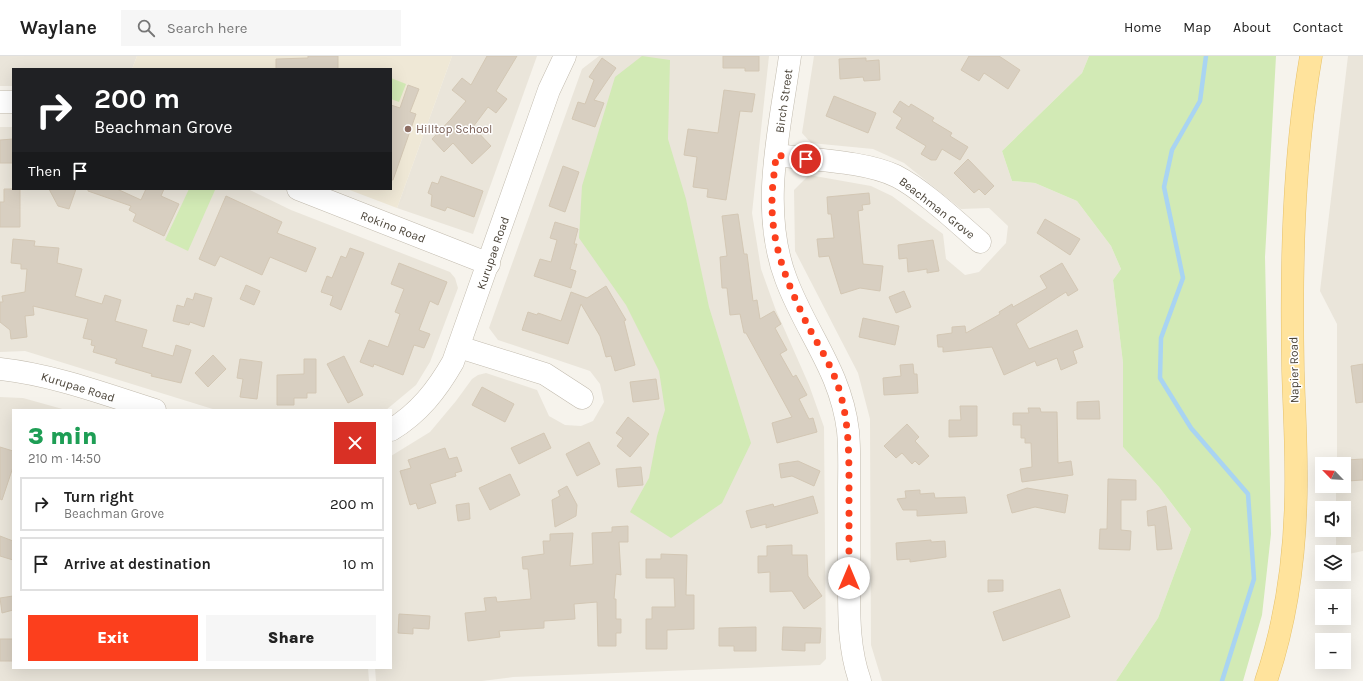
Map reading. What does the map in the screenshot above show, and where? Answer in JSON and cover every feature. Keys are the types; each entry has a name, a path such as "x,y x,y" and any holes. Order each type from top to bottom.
{"main road":[{"name":"Napier Road","path":"1266,681 1274,656 1286,605 1293,548 1296,471 1293,371 1294,210 1310,56"}],"street":[{"name":"Kurupae Road","path":"392,429 419,410 434,394 453,362 489,264 549,90 565,56"},
{"name":"Birch Street","path":"790,56 776,155 772,200 778,254 786,279 797,303 829,365 838,387 844,408 849,454 849,625 853,661 860,681"},
{"path":"0,102 12,102"},
{"name":"Beachman Grove","path":"776,155 865,167 896,176 912,186 980,242"},
{"name":"Rokino Road","path":"301,190 489,264"},
{"path":"459,347 545,374 582,398"},
{"name":"Kurupae Road","path":"0,370 31,373 55,378 152,409"}],"shaded area":[{"path":"0,56 137,56 132,68 12,68 12,86 0,86"},
{"name":"Hilltop School","path":"137,56 452,56 397,208 350,190 392,190 392,68 132,68"},
{"path":"452,56 537,56 473,234 397,208"},
{"path":"599,56 769,56 752,213 761,269 775,308 809,385 824,427 826,659 820,665 513,677 482,681 376,681 375,669 392,669 392,455 430,432 472,379 478,375 486,373 537,390 549,416 565,425 581,426 593,421 604,402 600,384 590,371 498,340 489,328 582,69"},
{"path":"814,56 1089,56 1082,73 1002,151 1012,181 1035,183 1077,201 1111,246 1121,269 1113,280 1123,363 1123,447 1159,487 1191,529 1158,618 1116,681 882,681 871,645 870,419 858,373 795,251 794,190 809,175 871,186 892,196 943,234 946,259 965,275 979,272 1006,243 1008,226 989,208 961,209 904,163 873,149 811,143 802,133"},
{"path":"1348,56 1363,56 1363,551 1351,554 1351,545 1336,545 1336,537 1351,537 1351,501 1336,501 1336,493 1351,493 1351,457 1337,457 1337,324 1320,291"},
{"path":"0,127 12,127 12,190 250,190 291,210 450,272 455,278 458,288 430,362 416,385 387,409 213,409 25,351 0,352"},
{"path":"0,397 23,398 62,409 12,409 12,669 368,669 369,681 0,681"}],"green space":[{"path":"642,56 670,60 668,139 686,199 709,307 751,443 722,503 671,538 630,512 649,478 657,436 665,410 659,371 626,305 579,238 582,186 615,77"},
{"path":"1089,56 1276,56 1265,257 1271,534 1262,615 1243,681 1116,681 1158,618 1191,529 1159,487 1123,447 1123,363 1113,280 1121,269 1111,246 1077,201 1035,183 1012,181 1002,151 1082,73"},
{"path":"392,78 406,84 399,102 392,99"},
{"path":"189,190 215,190 188,251 165,240"}],"building":[{"path":"308,56 338,56 338,68 276,68 276,59 308,58"},
{"path":"487,56 517,56 496,91 507,99 496,113 488,107 473,127 491,146 472,164 453,143 444,152 432,139 466,101 452,90 462,78 471,85"},
{"path":"723,56 759,56 759,71 745,71 745,68 723,68"},
{"path":"969,56 999,56 1020,70 1008,89 984,73 979,81 961,70"},
{"path":"602,58 616,68 594,100 604,103 595,127 572,119 578,102 585,104 594,80 589,77"},
{"path":"866,58 866,61 879,60 880,80 864,81 863,77 840,79 839,59"},
{"path":"408,85 419,89 410,112 416,114 392,180 392,105 400,108"},
{"path":"724,90 755,94 752,112 740,111 726,200 707,197 708,189 693,187 697,157 684,155 688,129 718,133"},
{"path":"834,96 876,113 868,133 826,116"},
{"path":"900,101 909,107 911,104 934,118 932,121 952,133 950,136 968,147 960,160 942,149 936,160 931,160 921,154 926,146 896,128 902,118 893,112"},
{"path":"12,139 12,163 0,163 0,140"},
{"path":"968,159 994,186 985,195 979,189 974,193 954,173"},
{"path":"563,166 579,172 565,212 549,206"},
{"path":"441,176 483,191 474,217 447,207 445,211 431,206 432,195 428,193 432,182 438,184"},
{"path":"4,189 20,190 20,227 0,227 0,202 4,202"},
{"path":"50,190 76,190 69,209 58,206"},
{"path":"119,190 141,200 146,190 164,190 161,196 179,204 164,236 133,221 136,214 129,210 131,206 88,191"},
{"path":"869,193 870,204 862,205 863,210 858,211 863,264 883,266 880,291 860,288 841,294 829,256 819,257 817,239 834,238 831,214 828,214 827,197"},
{"path":"226,196 282,222 277,233 316,248 306,272 270,257 262,275 220,256 215,266 199,259"},
{"path":"738,214 744,254 747,254 753,301 757,300 760,319 774,311 781,324 775,328 787,350 780,354 793,377 796,375 807,395 799,399 809,419 813,418 817,432 777,443 772,423 792,417 746,333 744,333 740,314 730,315 727,288 722,288 720,257 727,256 722,216"},
{"path":"1045,219 1080,239 1070,255 1037,233"},
{"path":"555,222 578,229 574,244 577,244 570,269 576,271 571,288 534,276 540,259 551,262 557,240 550,238"},
{"path":"13,239 35,241 34,246 59,248 57,263 82,269 75,296 102,304 105,295 121,300 115,321 147,330 142,347 173,356 176,345 191,350 181,383 151,376 152,374 115,363 117,359 93,352 95,346 91,345 92,340 83,338 88,319 33,306 34,315 25,316 27,337 11,339 10,330 0,322 0,302 3,302 2,296 25,292 27,269 21,269 21,264 11,263"},
{"path":"933,240 939,271 927,273 927,269 908,272 907,258 899,259 898,245"},
{"path":"350,248 364,253 341,310 330,305 333,296 321,292 327,276 332,278 341,256 346,258"},
{"path":"399,263 447,282 438,305 430,301 419,330 430,334 424,348 414,345 403,375 374,364 373,367 360,362 369,340 388,347 400,314 395,312 404,289 391,284"},
{"path":"1062,263 1078,290 1068,296 1066,292 1016,324 1029,349 1077,330 1083,347 1073,351 1077,363 1061,370 1057,358 1037,366 1035,361 1004,375 992,347 943,352 943,347 938,347 937,335 952,333 952,327 965,326 966,333 1000,314 999,312 1012,304 1013,307 1047,288 1040,276"},
{"path":"246,285 260,291 254,305 240,299"},
{"path":"606,286 626,320 624,321 635,365 615,371 611,356 606,357 600,336 581,304 568,344 522,330 528,312 537,315 538,313 561,321 571,292 587,298"},
{"path":"904,291 911,307 896,313 889,297"},
{"path":"195,293 212,298 204,327 190,322 189,325 173,321 177,305 184,307 187,298 193,300"},
{"path":"863,318 899,326 895,345 859,337"},
{"path":"213,355 226,369 208,387 195,373"},
{"path":"344,356 363,395 348,403 327,364"},
{"path":"240,359 262,362 257,399 240,397 243,379 237,378"},
{"path":"304,359 316,359 316,393 307,393 307,398 294,398 294,405 277,405 277,375 304,374"},
{"path":"913,364 914,374 917,374 918,393 884,395 883,378 901,376 900,365"},
{"path":"1363,364 1363,402 1356,403 1351,366"},
{"path":"656,379 659,399 633,402 630,382"},
{"path":"482,387 514,404 505,422 472,405"},
{"path":"1099,401 1100,419 1077,419 1077,402"},
{"path":"960,406 977,406 977,436 949,437 949,420 961,420"},
{"path":"1028,408 1040,408 1041,412 1057,412 1058,463 1071,461 1073,475 1022,482 1020,469 1032,467 1031,443 1025,443 1025,438 1021,438 1021,425 1013,425 1013,413 1029,413"},
{"path":"628,417 649,434 630,457 617,446 623,438 616,433"},
{"path":"907,424 919,437 915,441 929,456 919,465 915,461 912,464 902,453 896,458 884,446"},
{"path":"544,433 551,448 519,464 511,448"},
{"path":"589,442 600,464 577,476 566,454"},
{"path":"0,447 12,451 12,470 2,500 0,499"},
{"path":"445,448 449,459 457,457 462,471 455,473 456,476 430,484 436,503 418,509 416,503 410,505 400,471 411,468 408,460"},
{"path":"1363,459 1363,480 1351,481 1351,460"},
{"path":"798,461 820,471 814,486 792,476 781,478 779,464"},
{"path":"641,467 643,485 618,487 616,469"},
{"path":"510,474 520,495 490,510 479,488"},
{"path":"1108,479 1136,480 1136,500 1121,500 1121,530 1131,531 1130,550 1099,549 1100,529 1107,529"},
{"path":"567,486 577,505 576,516 555,527 552,500 560,496 558,491"},
{"path":"1027,488 1068,495 1065,513 1035,507 1012,513 1007,495"},
{"path":"920,490 920,494 934,493 935,498 965,497 967,513 917,516 917,510 903,510 897,499 906,498 905,491"},
{"path":"813,496 818,513 766,528 766,524 751,528 746,511 773,504 774,507"},
{"path":"469,503 470,519 458,521 456,505"},
{"path":"1166,506 1172,549 1157,550 1155,525 1148,526 1147,511"},
{"path":"628,526 628,542 619,542 621,575 616,574 614,599 616,599 616,619 621,619 621,633 616,633 616,646 598,646 597,602 574,604 575,619 544,621 544,628 499,631 500,637 468,641 465,613 486,611 484,598 496,597 497,602 531,599 528,569 523,569 522,557 544,554 543,541 550,541 550,534 573,533 570,566 593,564 592,533 612,532 612,527"},
{"path":"0,536 12,541 12,560 0,556"},
{"path":"931,540 931,542 945,541 946,557 910,562 910,559 897,560 896,543"},
{"path":"792,545 792,555 807,555 808,576 822,596 804,609 792,591 770,592 770,572 758,573 758,556 767,556 767,546"},
{"path":"661,554 687,555 686,595 694,595 694,629 667,630 667,649 646,649 646,619 652,619 652,607 675,607 674,578 646,578 646,559 661,559"},
{"path":"988,580 1003,580 1003,591 988,592"},
{"path":"1060,589 1070,617 1003,641 993,612"},
{"path":"12,596 12,610 2,613 0,598"},
{"path":"399,614 430,616 429,629 413,628 413,634 398,633"},
{"path":"756,627 756,651 734,651 734,646 719,646 719,628"},
{"path":"783,627 821,628 820,643 805,643 805,651 782,650"},
{"path":"0,639 12,639 12,661 0,661"}],"waterway":[{"path":"1206,56 1200,101 1172,150 1164,187 1183,278 1161,338 1160,378 1191,428 1248,494 1254,579 1222,681"}],"place":[{"name":"Hilltop School","path":"408,129"}],"route":[{"path":"806,159 776,155 772,200 774,225 778,254 786,279 810,330 829,365 838,387 844,408 848,431 849,454 849,578"}]}
